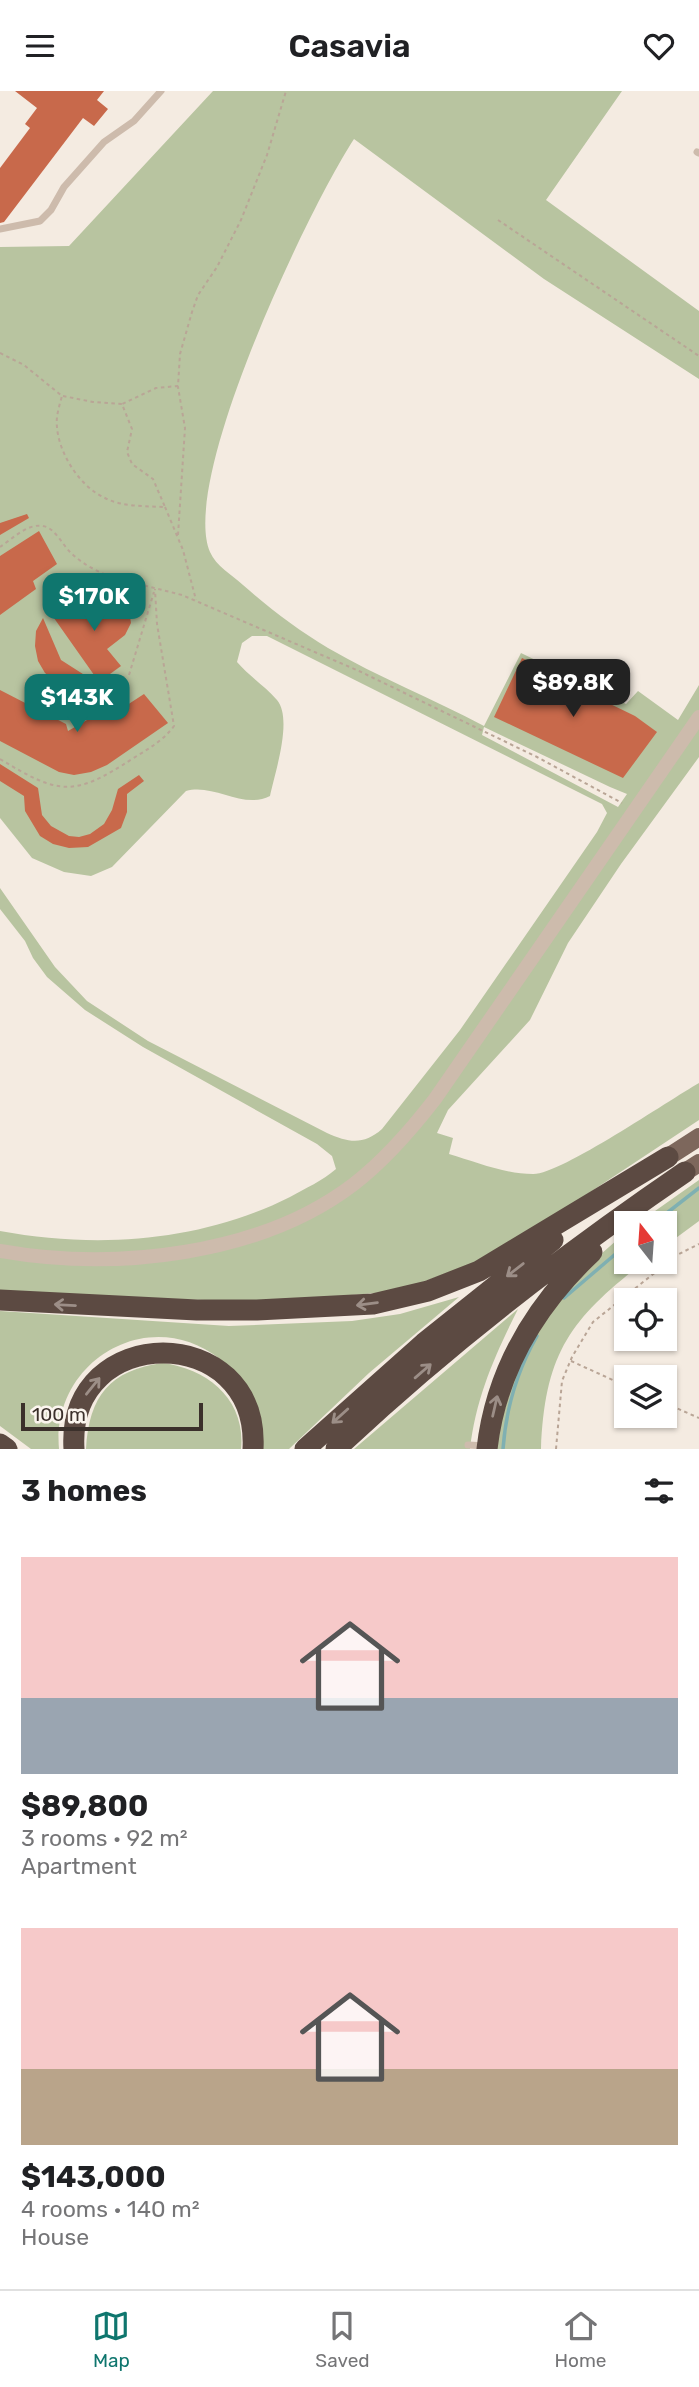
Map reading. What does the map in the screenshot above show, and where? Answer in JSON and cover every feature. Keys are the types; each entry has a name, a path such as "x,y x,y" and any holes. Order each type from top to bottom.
{"highway":[{"path":"0,1300 197,1310 373,1304 446,1285 479,1271 668,1157"},
{"path":"305,1449 424,1343 492,1288 573,1225 668,1157"},
{"path":"481,1447 508,1365 548,1299 592,1252 692,1167"},
{"path":"336,1449 432,1363 509,1301 692,1167"},
{"path":"74,1449 77,1415 95,1383 121,1362 140,1354 164,1351 200,1359 220,1371 232,1384 249,1415 253,1449"},
{"path":"0,1444 7,1449"}],"main road":[{"path":"668,1157 699,1137"}],"street":[{"path":"0,1251 59,1258 106,1258 196,1249 273,1229 320,1206 353,1185 395,1147 435,1099 699,717"}],"lane":[{"path":"0,229 40,221 51,211 64,187 104,142 134,121 161,91"}],"path":[{"path":"178,535 185,428 178,386 180,354 198,295 217,267 241,220 267,155 286,91"},
{"path":"498,221 699,356"},
{"path":"0,353 24,365 62,396 93,403 122,404 156,388 178,386"},
{"path":"62,396 57,419 59,438 74,471 106,499 164,507"},
{"path":"122,404 132,429 127,453 132,464 153,479 178,535 196,601"},
{"path":"0,547 28,528 44,525 71,553 99,573 196,601 370,676 537,757 635,810"},
{"path":"78,593 119,579"},
{"path":"129,675 155,588"},
{"path":"0,759 30,777 57,786 80,787 98,781 165,737 174,726 157,624 155,588"},
{"path":"556,1449 560,1391 571,1360 593,1322 677,1255 699,1244"},
{"path":"571,1360 614,1380"},
{"path":"677,1408 699,1418"}],"green space":[{"path":"213,91 622,91 546,200 699,311 699,379 544,279 354,139 334,173 281,280 230,407 213,466 205,516 210,552 220,566 263,602 328,648 484,726 521,653 626,704 638,691 678,720 699,685 699,757 621,864 568,943 530,1020 448,1110 437,1133 453,1138 449,1154 501,1170 533,1174 566,1163 699,1083 699,1120 495,1255 399,1291 269,1302 0,1294 0,1231 74,1240 148,1238 185,1232 256,1212 320,1181 336,1169 332,1156 317,1144 143,1047 85,1010 47,977 33,958 25,941 0,909 0,888 55,967 87,1001 148,1041 327,1133 356,1141 369,1138 382,1129 460,1030 597,832 607,813 602,804 267,636 252,636 242,643 237,662 277,700 283,720 281,746 270,796 249,800 207,790 186,791 112,867 91,876 64,872 32,858 0,818 0,247 69,246","holes":["484,727 627,794 618,807 482,735"]},
{"path":"699,1180 699,1221 677,1237 677,1211 655,1211"},
{"path":"614,1243 614,1274 628,1274 597,1302 566,1341 548,1387 541,1449 493,1449 522,1351 575,1277"},
{"path":"459,1297 369,1373 289,1449 262,1449 243,1389 220,1359 192,1343 164,1337 136,1340 110,1350 88,1367 71,1390 61,1418 59,1449 31,1449 0,1426 0,1311 229,1326 352,1321 400,1314"},
{"path":"518,1309 488,1377 477,1412 470,1449 354,1449"},
{"path":"163,1363 195,1372 221,1390 237,1416 241,1431 241,1449 86,1449 92,1414 106,1389 129,1372"}],"building":[{"path":"15,91 104,91 97,100 108,109 94,126 83,118 4,222 0,223 0,168 30,128 25,124 37,108"},
{"path":"27,514 29,518 0,535 0,523"},
{"path":"39,531 57,564 33,581 36,589 0,615 0,556"},
{"path":"75,595 85,615 105,604 118,603 129,610 131,623 125,635 107,649 121,666 99,682 49,611"},
{"path":"43,618 61,660 97,683 88,687 72,687 58,683 45,673 38,661 35,646 36,631"},
{"path":"522,658 601,696 600,699 635,716 657,732 623,778 494,717"},
{"path":"0,690 66,724 68,731 115,704 121,709 144,694 168,723 107,765 74,775 59,772 0,741"},
{"path":"0,764 38,788 42,815 51,826 69,836 90,834 104,824 112,810 118,789 139,775 144,781 127,794 127,812 121,828 88,847 69,848 53,844 40,836 25,811 24,796 0,781"}],"waterway":[{"path":"669,1211 699,1188"},
{"path":"564,1298 614,1255"},
{"path":"503,1449 514,1390 537,1336"}]}
